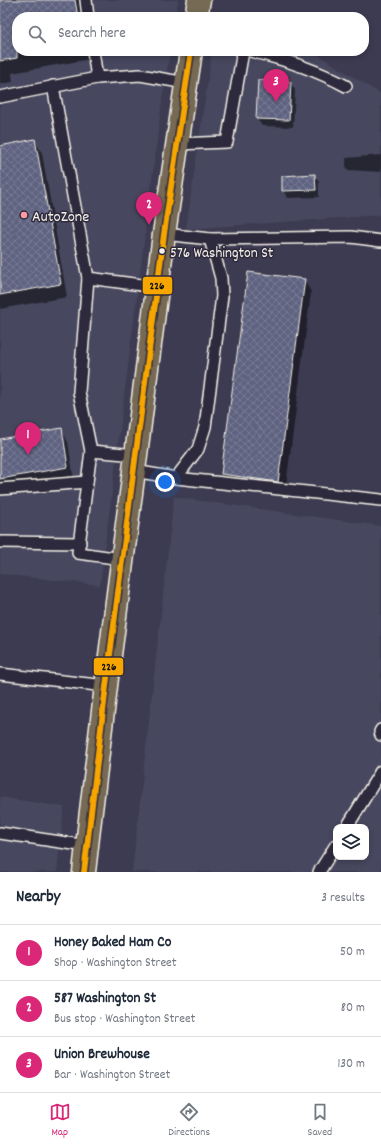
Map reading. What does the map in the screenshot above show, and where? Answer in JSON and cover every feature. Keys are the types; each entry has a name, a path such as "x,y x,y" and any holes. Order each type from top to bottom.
{"main road":[{"path":"197,12 199,0"},
{"path":"84,872 106,686 157,287 190,56"}],"lane":[{"path":"86,0 87,12"},
{"path":"94,56 97,78"},
{"path":"177,144 227,142 242,56"},
{"path":"271,56 328,76 346,86"},
{"path":"0,97 97,78 140,75 186,83"},
{"path":"53,86 88,278 79,392 91,451 78,553 122,559"},
{"path":"164,234 210,239 351,237 381,241"},
{"path":"176,478 198,449 205,427 222,296 221,278 210,239"},
{"path":"88,278 157,287"},
{"path":"91,451 135,463 176,478 381,500"},
{"path":"0,489 87,482"},
{"path":"0,542 80,543"},
{"path":"0,674 106,686"},
{"path":"381,730 381,736"},
{"path":"349,824 381,771"},
{"path":"0,833 87,846"},
{"path":"319,872 333,850"}],"shaded area":[{"path":"0,0 178,0 176,12 12,12 12,56 169,56 162,101 100,585 0,574"},
{"path":"211,56 320,56 381,94 381,215 186,229"},
{"path":"174,497 381,526 381,872 132,872"},
{"path":"0,797 64,807 57,872 0,872"}],"building":[{"path":"0,0 75,0 77,12 12,12 12,56 17,56 17,58 0,61"},
{"path":"258,80 291,82 289,120 256,119"},
{"name":"AutoZone","path":"35,139 61,284 0,295 0,146"},
{"path":"315,174 316,190 282,191 282,176"},
{"path":"248,272 305,279 278,482 221,474"},
{"path":"62,428 68,467 0,479 0,439"}],"transit line":[{"name":"226","path":"84,872 106,686 164,234 190,56"}],"place":[{"name":"Union Brewhouse","path":"276,102"},
{"name":"AutoZone","path":"24,215"},
{"name":"587 Washington St","path":"149,225"},
{"name":"576 Washington St","path":"162,251"},
{"name":"Honey Baked Ham Co","path":"28,455"}]}
